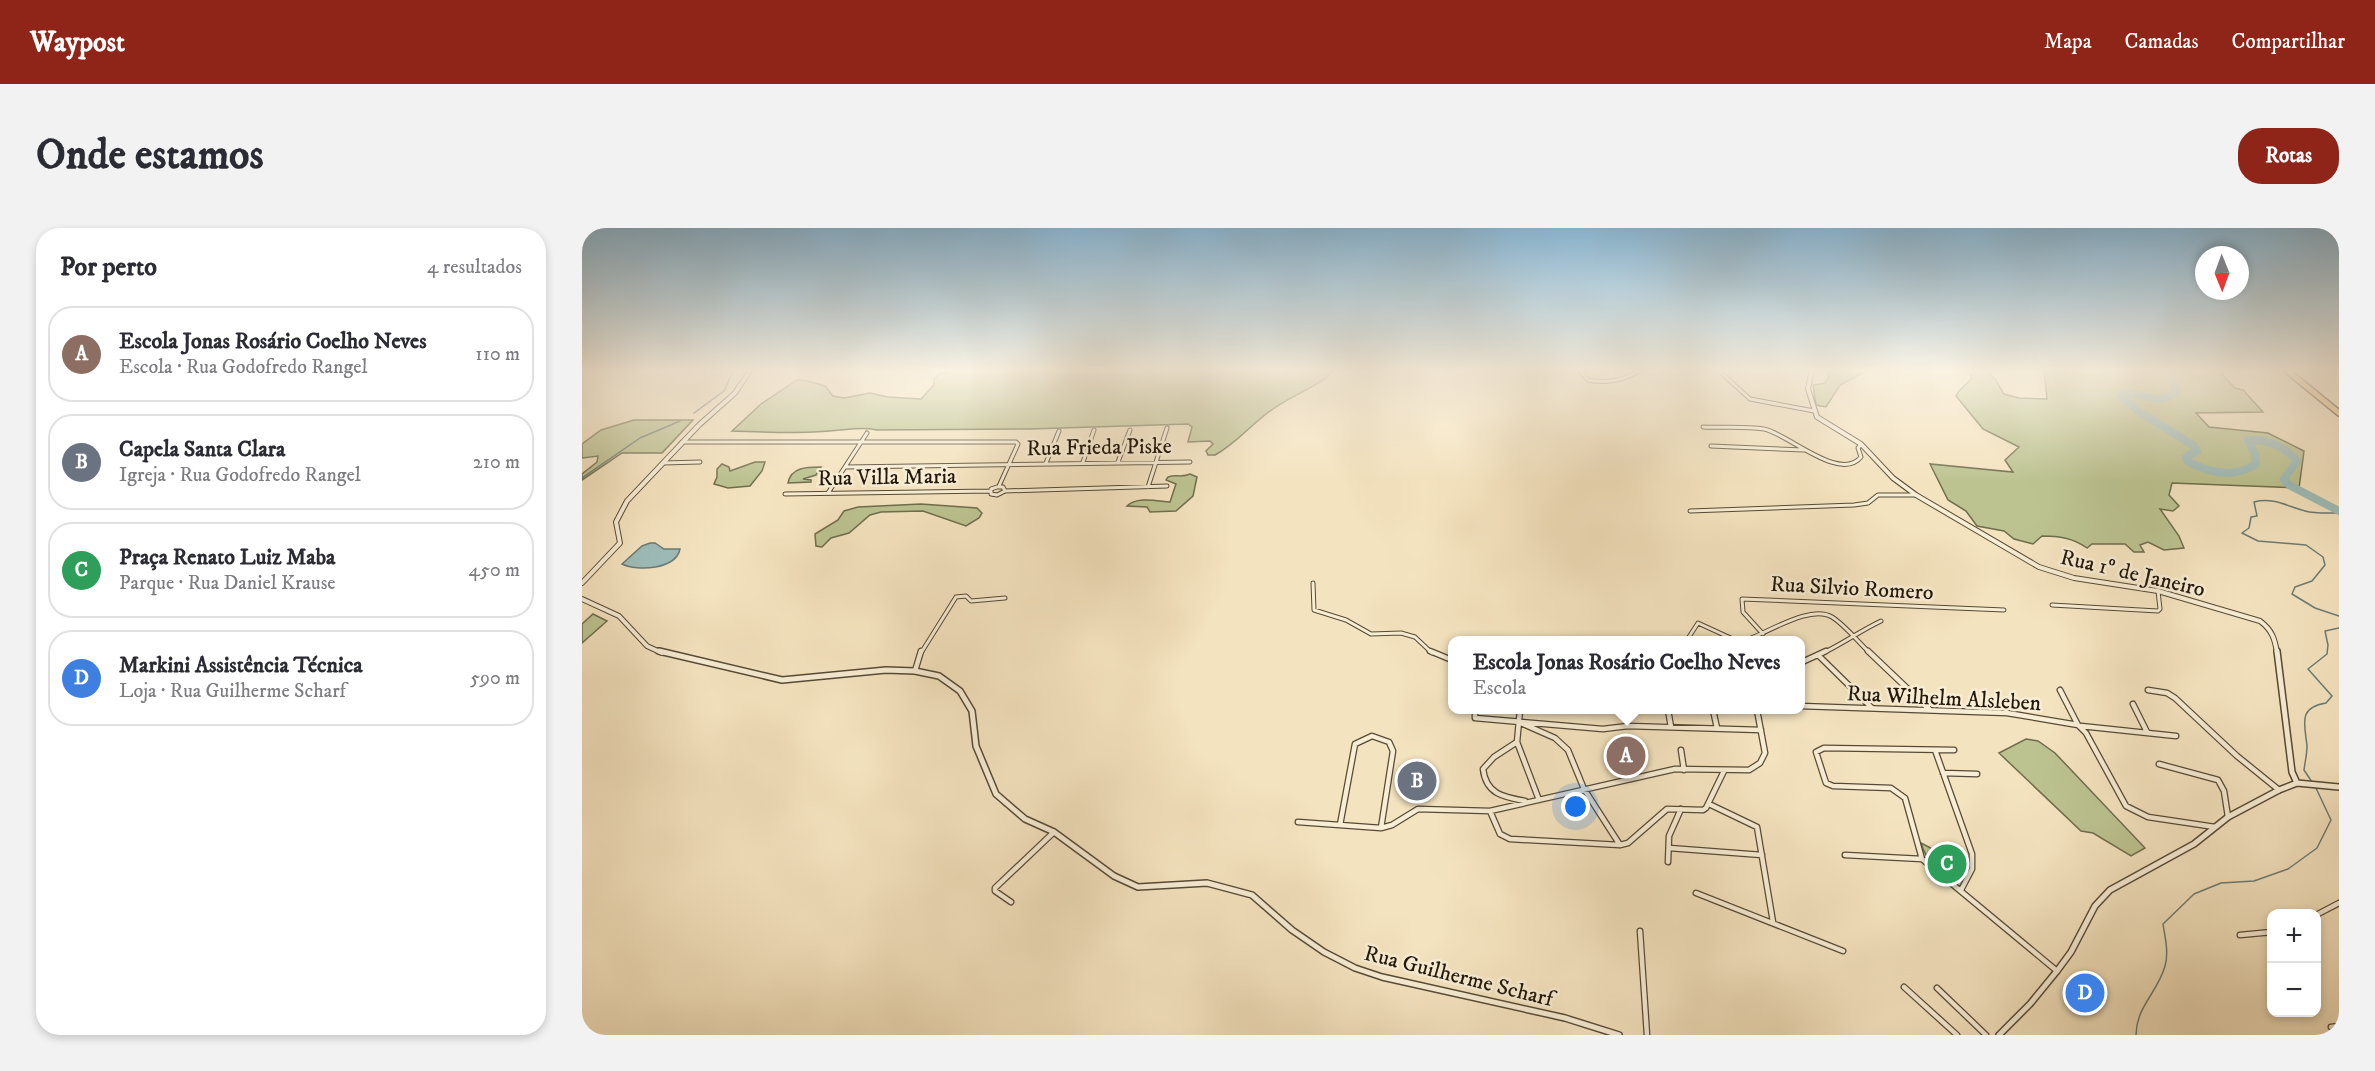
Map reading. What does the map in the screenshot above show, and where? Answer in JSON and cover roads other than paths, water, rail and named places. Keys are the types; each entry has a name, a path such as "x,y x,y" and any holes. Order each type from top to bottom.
{"street":[{"path":"582,582 617,547 620,541 616,522 621,511 682,442 720,407"},
{"path":"1791,407 1814,411 1813,407"},
{"name":"Rua 1º de Janeiro","path":"1814,411 1822,421 1861,444 1893,478 1916,495 2049,571 2074,578 2158,591 2260,621 2272,631 2279,660 2292,772 2297,783"},
{"path":"1703,427 1765,429 1823,460 1848,464 1860,460 1858,448 1861,444"},
{"path":"1148,487 1167,428"},
{"path":"1083,462 1094,430"},
{"path":"1118,462 1130,430"},
{"path":"1046,463 1059,431"},
{"path":"827,494 867,433"},
{"path":"682,442 1016,442 1018,444 999,486 990,491 991,494 997,495 1005,491 1167,486"},
{"path":"1711,446 1804,450"},
{"path":"663,463 700,462"},
{"name":"Rua Frieda Piske","path":"845,467 1190,462"},
{"path":"999,486 1005,488 1005,491"},
{"name":"Rua Villa Maria","path":"785,494 990,491"},
{"path":"996,502 997,495"},
{"path":"1690,511 1854,505 1868,502 1878,495 1916,495"},
{"path":"1313,583 1314,610 1318,613 1346,620 1371,634 1401,633 1414,637 1432,654 1448,659"},
{"path":"2052,605 2158,611 2160,609 2158,591"},
{"path":"915,671 922,649 956,597 966,596 971,601 1005,598"},
{"name":"Rua Guilherme Scharf","path":"582,599 619,616 647,646 662,653 757,676 782,680 858,671 915,671 939,676 960,691 972,711 976,746 996,794 1024,819 1054,832 1114,876 1138,887 1207,883 1252,895 1292,930 1355,968 1382,977 1565,1018 1619,1035"},
{"name":"Rua Silvio Romero","path":"1763,634 1743,612 1742,599 2004,610"},
{"path":"1759,636 1806,615 1822,613 1831,616 1930,711"},
{"path":"1805,661 1881,621"},
{"path":"1690,636 1698,623 1726,636"},
{"path":"1818,656 1873,709"},
{"path":"2060,690 2126,806 2148,817 2215,827"},
{"path":"2148,690 2167,693 2175,698 2237,756 2279,790"},
{"path":"2133,704 2148,732"},
{"name":"Rua Wilhelm Alsleben","path":"1805,706 2007,713 2079,726 2176,736"},
{"path":"1475,714 1475,718 1603,729 1628,726 1761,730"},
{"path":"1520,714 1516,742 1539,800"},
{"path":"1669,714 1671,727"},
{"path":"1714,714 1717,728"},
{"path":"1298,822 1382,828 1392,825 1418,809 1490,811 1675,769 1749,770 1760,763 1765,753 1758,714"},
{"path":"1519,721 1555,738 1568,750 1584,789 1620,845"},
{"path":"1340,825 1355,744 1372,736 1389,742 1393,751 1382,828"},
{"path":"1516,742 1494,757 1483,769 1483,780 1487,788 1500,796 1529,802"},
{"path":"1922,859 1905,798 1891,788 1833,786 1826,783 1816,752 1824,747 1954,750"},
{"path":"1681,750 1684,770"},
{"path":"1935,750 1972,854 1972,869 1961,890"},
{"path":"2159,764 2218,780 2224,791 2228,817"},
{"path":"1490,811 1500,834 1510,839 1620,845 1628,843 1667,809 1703,810 1709,804 1724,771"},
{"path":"1943,773 1977,774"},
{"path":"1999,1035 2020,1015 2057,971 2071,952 2095,906 2110,890 2194,843 2228,817 2279,790 2297,783 2318,783 2339,787"},
{"path":"1709,804 1757,828 1773,923"},
{"path":"1668,862 1669,836 1681,809"},
{"path":"1011,902 995,891 995,888 1054,832"},
{"path":"1669,848 1762,855"},
{"path":"1845,855 1922,859 2057,971"},
{"path":"1696,893 1843,951"},
{"path":"2321,912 2339,903"},
{"path":"1640,931 1647,1035"},
{"path":"2240,935 2267,932"},
{"path":"1904,987 1957,1035"},
{"path":"1937,988 1986,1035"},
{"path":"2331,1026 2339,1026"}],"water":[{"path":"655,543 664,549 680,549 672,561 664,565 637,568 622,564 642,546"}],"waterway":[{"path":"694,413 703,407"},
{"path":"2133,407 2193,445 2197,451 2186,457 2187,461 2204,469 2230,473 2248,469 2256,464 2255,454 2248,440 2269,442 2287,451 2297,461 2284,479 2289,485 2339,511"},
{"path":"582,478 640,438 680,421"},
{"path":"2339,513 2309,512 2274,501 2254,502 2257,516 2251,517 2249,528 2242,533 2258,541 2306,545 2323,557 2325,565 2312,581 2295,587 2292,594 2315,608 2339,616"},
{"path":"2312,782 2304,770 2307,746 2305,718 2311,709 2326,703 2332,696 2308,669 2327,654 2325,631 2339,628"},
{"path":"2136,1035 2143,1008 2158,984 2165,966 2167,950 2163,924 2194,894 2221,883 2254,881 2288,869 2317,848 2331,820 2315,786"}],"place":[{"name":"Escola Jonas Rosário Coelho Neves","path":"1626,756"},
{"name":"Capela Santa Clara","path":"1417,781"},
{"name":"Praça Renato Luiz Maba","path":"1947,864"},
{"name":"Markini Assistência Técnica","path":"2085,993"}]}
